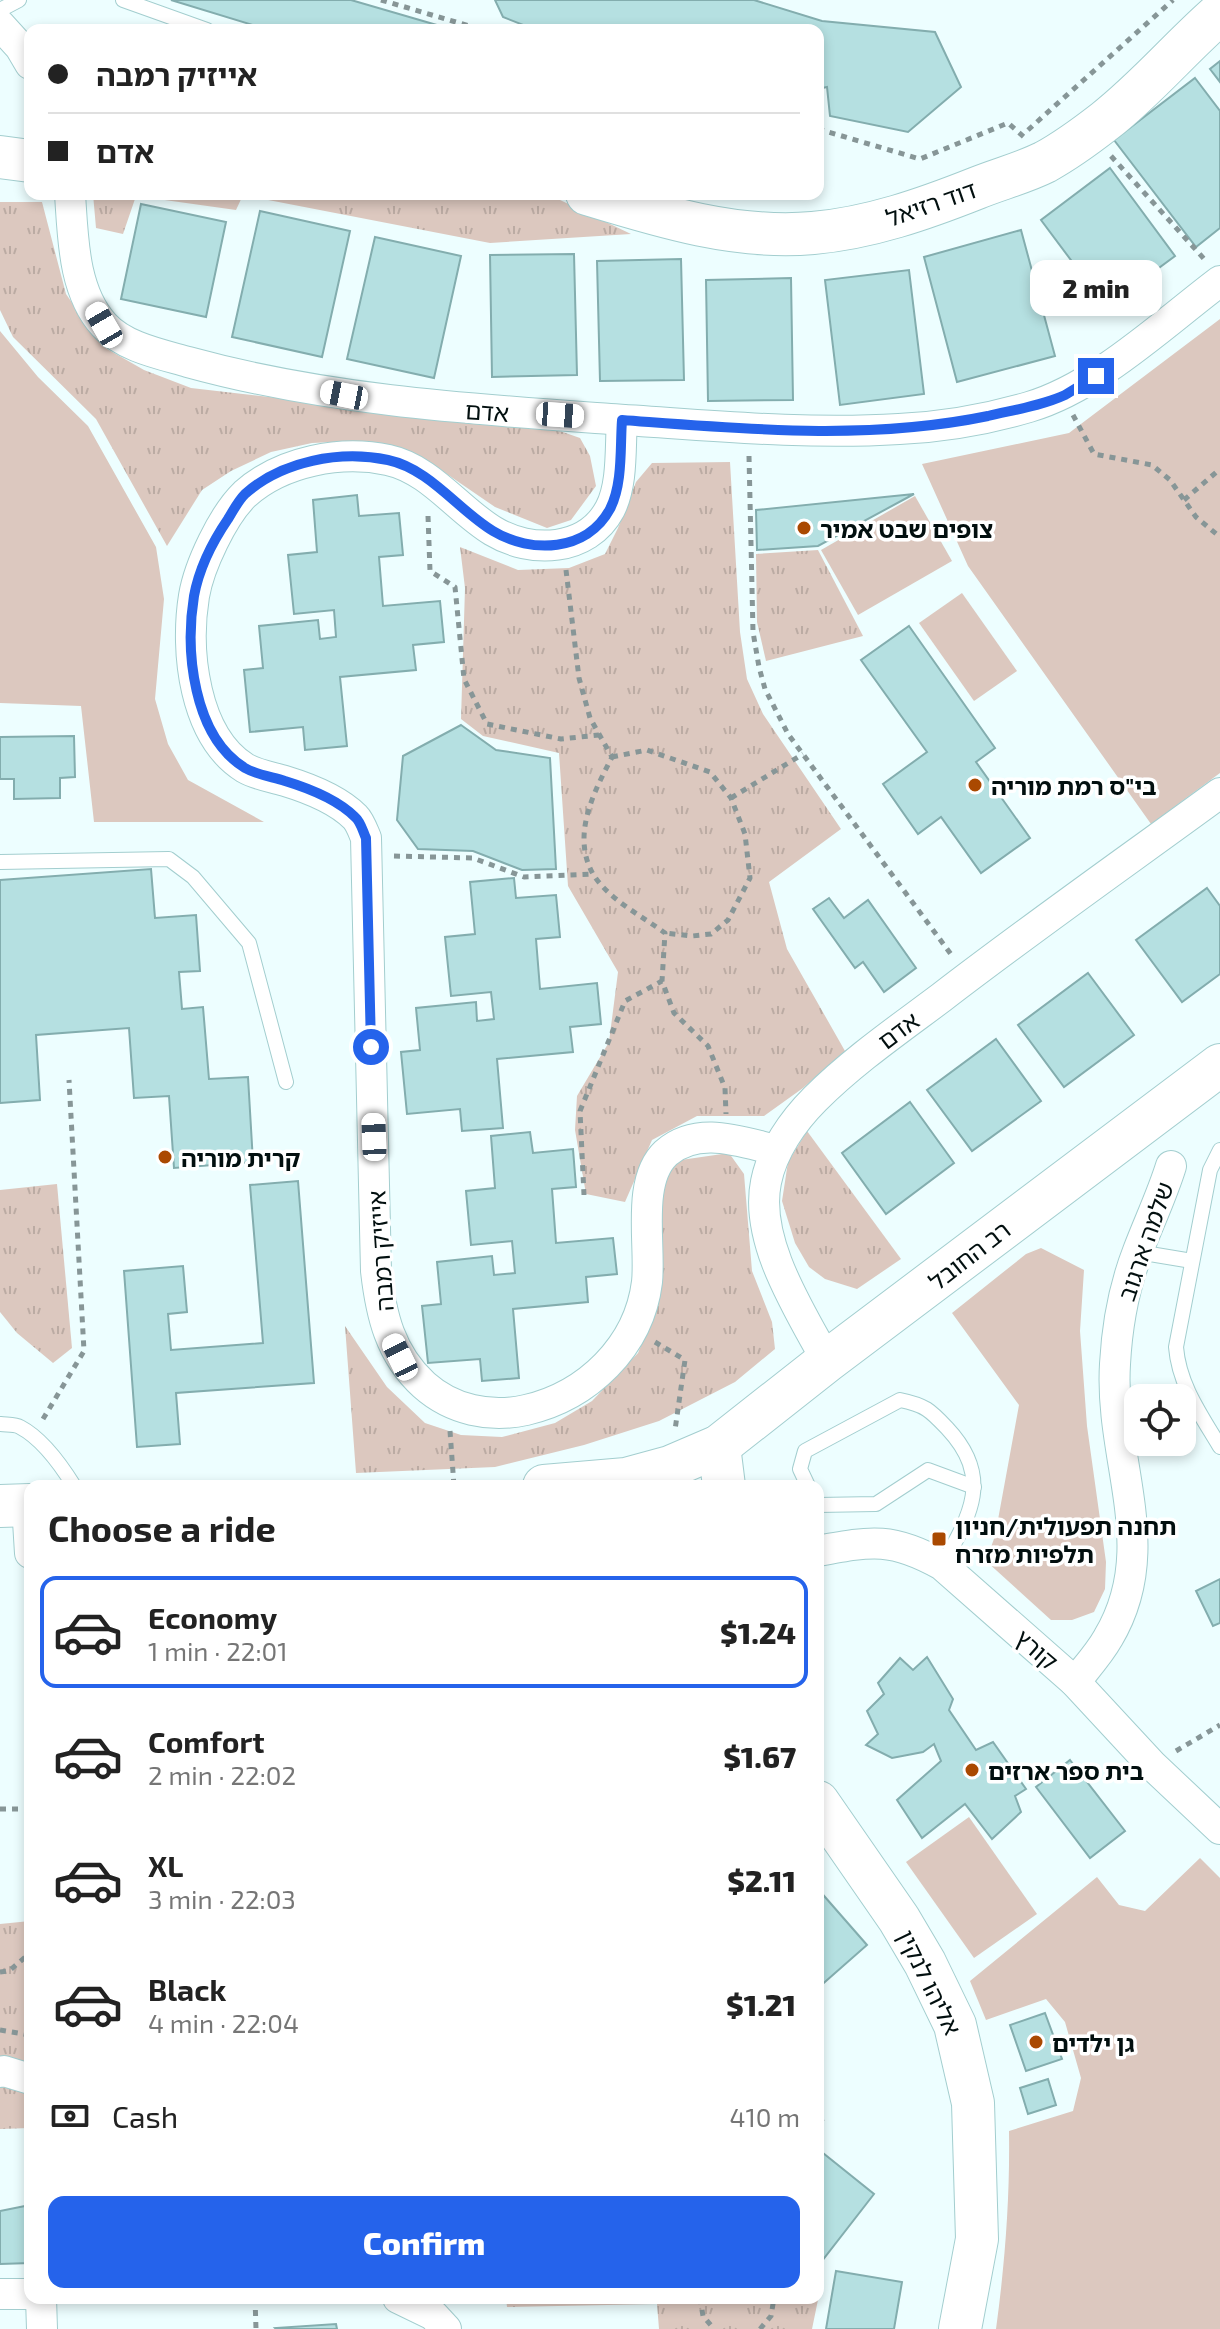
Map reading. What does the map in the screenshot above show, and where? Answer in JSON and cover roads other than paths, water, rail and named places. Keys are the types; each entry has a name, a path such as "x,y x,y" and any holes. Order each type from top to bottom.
{"street":[{"name":"דוד רזיאל","path":"607,200 670,219 763,232 812,233 884,220 955,197 1034,148 1104,122 1164,70 1180,48 1220,13"},
{"path":"0,25 24,54"},
{"path":"0,157 24,161"},
{"path":"0,166 24,163"},
{"name":"אדם","path":"70,200 76,268 104,325 127,341 154,352 224,372 344,395 437,407 748,429 900,429 973,419 1063,396 1096,376 1215,273"},
{"name":"אייזיק רמבה","path":"622,420 618,482 610,509 583,539 563,545 539,546 494,532 427,479 390,460 348,456 306,463 262,482 243,496 215,538 194,596 195,682 208,725 225,750 245,768 311,791 357,818 366,838 376,1271 380,1306 387,1331 400,1357 416,1378 435,1395 481,1412 508,1414 545,1406 593,1380 612,1360 633,1328 641,1307 647,1282 648,1197 653,1171 666,1154 687,1141 707,1137 776,1150"},
{"name":"אדם","path":"827,1361 798,1308 770,1244 765,1217 765,1182 776,1150 812,1102 846,1070 1220,793"},
{"name":"רב החובל","path":"622,1480 670,1467 722,1466 827,1361 1220,1065"},
{"name":"שלמה ארגוב","path":"1075,1682 1108,1640 1131,1583 1135,1535 1118,1438 1114,1366 1121,1310 1138,1252 1159,1204 1171,1166"},
{"path":"19,1505 24,1527"},
{"name":"קורץ","path":"824,1550 858,1542 894,1544 921,1553 942,1565 1075,1682 1152,1765 1220,1829"},
{"name":"אליהו לנקין","path":"824,1811 899,1919 925,1963 955,2025 973,2103 977,2239 960,2329"},
{"path":"0,2072 24,2078"},
{"path":"0,2294 24,2294"},
{"path":"41,2304 42,2329"},
{"path":"410,2304 433,2315 446,2329"}],"lane":[{"path":"0,10 19,0"},
{"path":"123,0 190,24"},
{"path":"0,862 169,859 193,877 249,943 286,1082"},
{"path":"1220,1150 1210,1170 1176,1347 1177,1363 1189,1395 1220,1447"},
{"path":"1138,1252 1192,1261"},
{"path":"805,1480 800,1469 805,1451 900,1400 926,1406 951,1432 972,1462 974,1487 967,1522 942,1565"},
{"path":"0,1424 19,1426 57,1459 70,1480"},
{"path":"824,1505 876,1504 928,1470 974,1487"}],"place":[{"name":"צופים שבט אמיר","path":"804,528"},
{"name":"בי\"ס רמת מוריה","path":"975,785"},
{"name":"קרית מוריה","path":"165,1157"},
{"name":"תחנה תפעולית/חניון תלפיות מזרח","path":"939,1539"},
{"name":"בית ספר ארזים","path":"972,1770"},
{"name":"גן ילדים","path":"1036,2042"}]}
